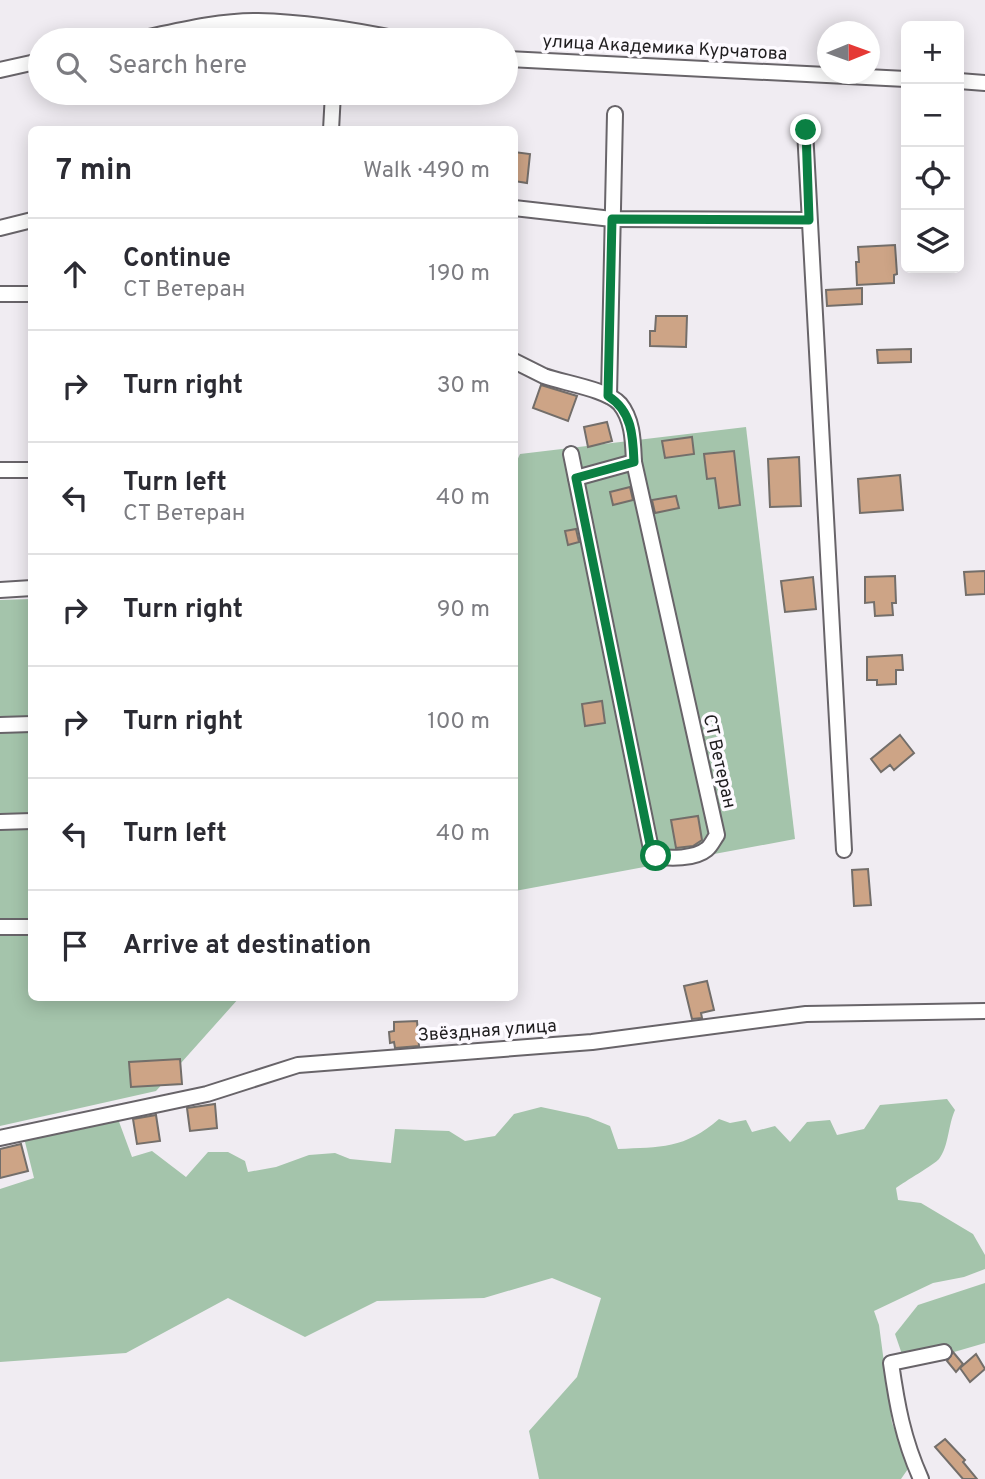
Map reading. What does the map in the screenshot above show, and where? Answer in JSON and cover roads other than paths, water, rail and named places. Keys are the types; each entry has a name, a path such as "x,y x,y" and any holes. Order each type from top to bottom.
{"street":[{"path":"193,28 256,20 307,28"},
{"name":"улица Академика Курчатова","path":"518,60 901,79"},
{"path":"0,70 28,64"},
{"path":"964,81 985,83"},
{"path":"331,126 332,105"},
{"path":"518,362 544,376 608,396 615,114"},
{"path":"806,130 844,850"},
{"path":"518,208 612,219 809,220"},
{"path":"0,228 28,221"},
{"path":"0,293 28,294"},
{"name":"СТ Ветеран","path":"571,454 651,849 656,856 665,858 698,854 708,849 717,835 634,462 633,435 618,402 608,396"},
{"path":"576,478 634,462"},
{"path":"0,470 28,470"},
{"path":"0,590 28,589"},
{"path":"0,725 28,724"},
{"path":"0,822 28,821"},
{"path":"0,927 28,927"},
{"name":"Звёздная улица","path":"0,1138 207,1094 298,1065 592,1042 806,1014 985,1011"},
{"path":"921,1479 908,1450 898,1416 891,1363 944,1352"}]}
